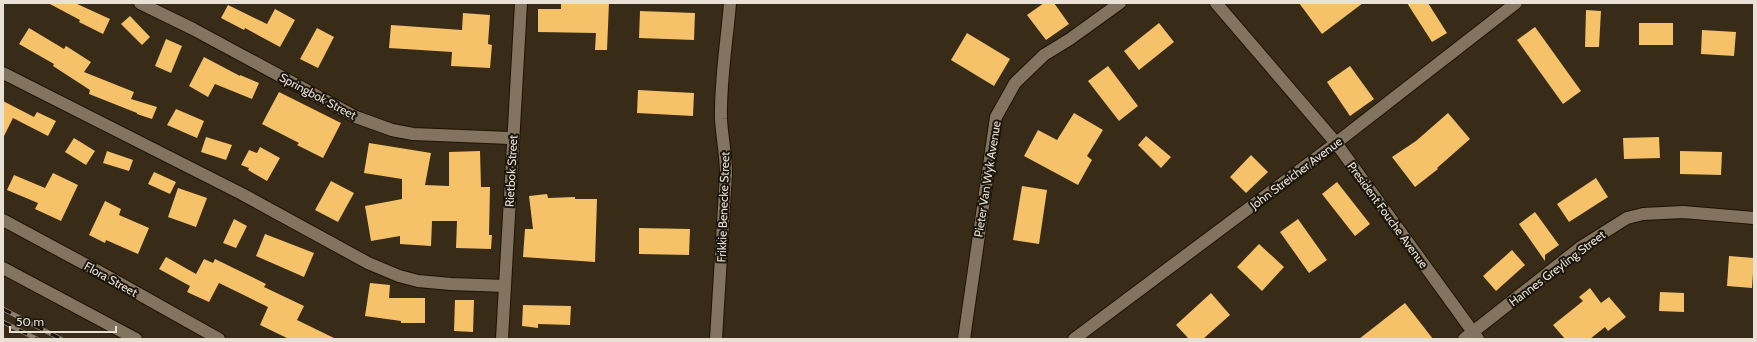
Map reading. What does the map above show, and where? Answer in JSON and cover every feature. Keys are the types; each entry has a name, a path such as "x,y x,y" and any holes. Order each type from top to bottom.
{"street":[{"name":"Springbok Street","path":"140,3 192,29 356,117 372,123 392,130 413,134 512,138"},
{"name":"Rietbok Street","path":"502,339 512,138 521,3"},
{"name":"Frikkie Benecke Street","path":"716,339 726,173 726,154 721,119 722,82 730,3"},
{"name":"Pieter Van Wyk Avenue","path":"964,339 996,117 1015,83 1044,55 1070,39 1120,3"},
{"name":"President Fouche Avenue","path":"1216,3 1336,143 1472,337"},
{"name":"John Streicher Avenue","path":"1074,339 1336,143 1516,3"},
{"path":"3,73 242,194 334,246 387,272 418,280 505,286"},
{"name":"Hannes Greyling Street","path":"1472,337 1581,247 1626,218 1643,214 1683,212 1754,218"},
{"name":"Flora Street","path":"3,220 219,339"},
{"path":"3,268 136,339"}],"building":[{"path":"48,3 75,3 110,19 103,34 79,22 80,20"},
{"path":"561,3 609,3 607,50 595,50 596,33 538,32 538,9 561,9"},
{"path":"1044,3 1054,3 1069,24 1046,40 1027,15"},
{"path":"1299,3 1363,3 1322,34"},
{"path":"1407,3 1428,3 1447,33 1432,42"},
{"path":"228,5 267,24 275,9 295,20 280,47 245,28 244,30 221,18"},
{"path":"1586,10 1601,11 1599,47 1585,47"},
{"path":"640,11 695,13 694,40 639,38"},
{"path":"463,13 490,15 488,44 492,45 490,68 451,66 452,52 389,48 391,25 462,30"},
{"path":"130,16 150,37 142,45 121,24"},
{"path":"1159,23 1174,42 1139,70 1124,51"},
{"path":"1639,23 1673,23 1673,45 1639,45"},
{"path":"1535,27 1581,91 1563,104 1517,40"},
{"path":"29,28 64,49 66,46 91,62 84,72 134,92 131,99 157,107 152,119 89,94 90,90 53,66 54,64 19,44"},
{"path":"317,28 334,37 318,68 300,59"},
{"path":"1702,30 1736,32 1734,56 1701,54"},
{"path":"967,33 1010,59 994,86 951,60"},
{"path":"166,39 182,46 171,73 155,66"},
{"path":"204,57 240,76 259,83 252,99 215,84 208,97 189,86"},
{"path":"1108,66 1138,106 1119,121 1088,81"},
{"path":"1350,66 1374,99 1350,116 1327,82"},
{"path":"638,90 694,93 693,116 637,113"},
{"path":"279,92 341,123 323,158 297,145 299,143 262,124"},
{"path":"3,101 34,117 37,112 56,121 48,136 13,118 3,138"},
{"path":"176,109 204,121 197,138 167,125"},
{"path":"1074,113 1103,130 1087,156 1092,160 1078,185 1024,156 1038,130 1057,140"},
{"path":"1448,113 1470,139 1437,168 1438,169 1415,187 1392,157 1416,141"},
{"path":"1146,136 1171,157 1161,168 1138,145"},
{"path":"206,137 232,145 226,160 201,152"},
{"path":"1659,137 1660,158 1624,159 1623,138"},
{"path":"74,138 95,151 86,165 65,152"},
{"path":"369,143 431,153 425,185 449,186 449,152 480,151 481,187 490,187 489,235 492,235 491,249 456,248 457,221 432,221 431,246 400,244 400,236 371,241 365,206 402,199 402,179 364,173"},
{"path":"260,147 280,158 267,181 248,170 249,168 241,165 249,150 257,153"},
{"path":"107,151 133,160 129,171 103,163"},
{"path":"1680,151 1722,152 1721,175 1680,174"},
{"path":"1251,155 1268,172 1246,193 1230,177"},
{"path":"154,172 176,182 170,194 148,184"},
{"path":"53,173 78,185 61,221 35,209 38,203 7,190 14,175 45,188"},
{"path":"1596,178 1608,197 1569,222 1557,204"},
{"path":"331,181 354,193 338,222 315,210"},
{"path":"1337,182 1370,224 1355,236 1322,194"},
{"path":"1022,186 1047,190 1039,244 1013,240"},
{"path":"178,188 207,198 196,227 168,217"},
{"path":"547,194 548,198 575,197 575,199 597,199 595,262 523,257 525,229 533,229 529,196"},
{"path":"105,201 121,209 119,215 149,228 138,254 106,240 105,243 89,235"},
{"path":"1535,212 1559,245 1545,255 1545,261 1519,224"},
{"path":"234,219 247,226 236,248 223,243"},
{"path":"1298,219 1327,260 1309,273 1280,232"},
{"path":"639,228 690,229 689,255 639,254"},
{"path":"265,234 314,253 304,277 256,256"},
{"path":"1259,244 1284,267 1262,291 1237,267"},
{"path":"1512,250 1525,265 1496,291 1483,276"},
{"path":"1729,256 1754,258 1752,288 1727,286"},
{"path":"166,257 196,274 204,259 213,263 215,259 266,284 264,287 304,306 297,320 336,339 289,339 260,325 268,307 219,283 209,302 187,292 190,286 159,269"},
{"path":"370,283 390,285 389,298 425,298 425,323 401,323 401,321 365,316"},
{"path":"1590,288 1601,303 1609,297 1626,317 1608,331 1605,327 1590,339 1565,339 1553,325 1583,301 1579,297"},
{"path":"1660,292 1684,293 1684,312 1659,311"},
{"path":"1211,293 1230,315 1203,339 1189,339 1176,325"},
{"path":"455,300 474,300 473,332 454,331"},
{"path":"1405,303 1433,339 1359,339"},
{"path":"523,305 571,306 570,325 538,324 538,328 522,326"}],"railway":[{"path":"3,309 61,339"},
{"path":"3,322 37,339"}]}
